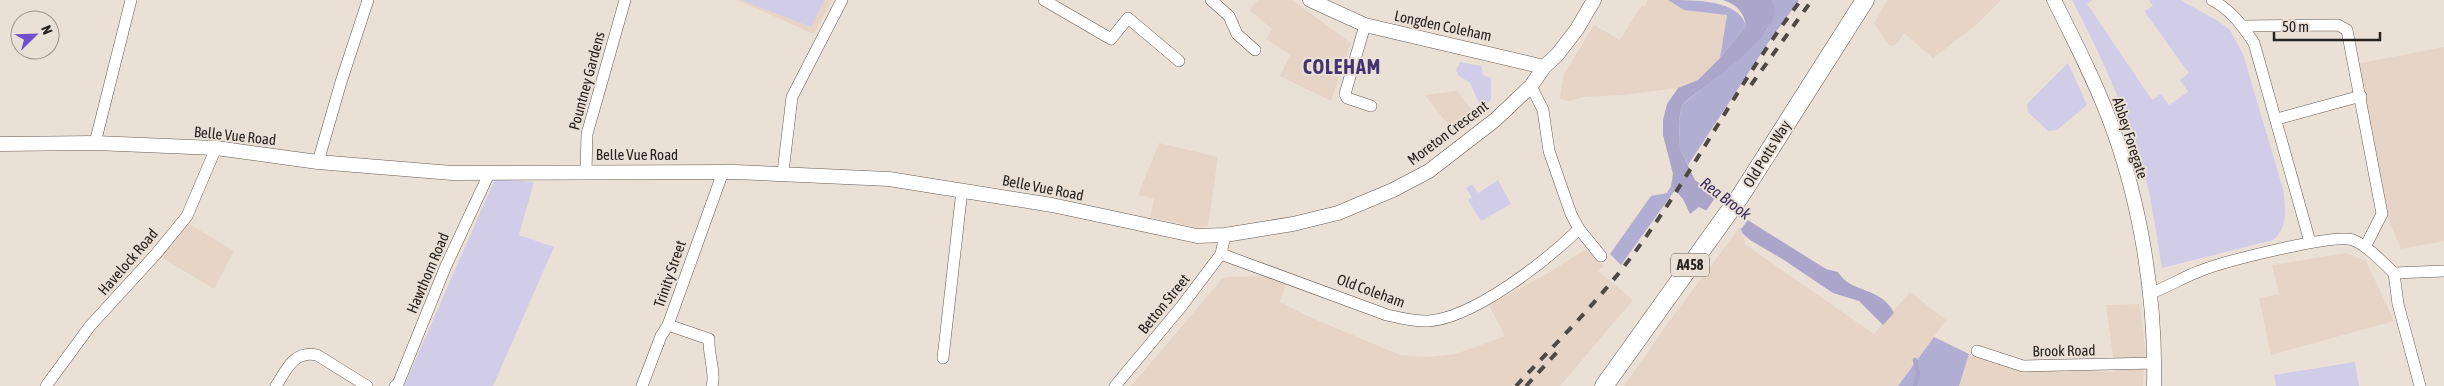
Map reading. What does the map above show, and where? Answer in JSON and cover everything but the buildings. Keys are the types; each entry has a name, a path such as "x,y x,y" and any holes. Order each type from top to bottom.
{"main road":[{"name":"Old Potts Way","path":"1604,386 1741,195 1856,8 1866,0"}],"street":[{"path":"95,143 131,0"},
{"path":"318,162 341,82 368,0"},
{"name":"Pountney Gardens","path":"586,171 587,134 625,0"},
{"path":"783,172 792,97 842,0"},
{"path":"1044,0 1111,39 1128,18 1179,61"},
{"path":"1211,0 1229,16 1237,34 1254,50"},
{"name":"Longden Coleham","path":"1310,0 1364,25 1544,67"},
{"name":"Moreton Crescent","path":"1270,228 1338,213 1393,190 1429,170 1495,120 1532,86 1544,67 1566,43 1594,0"},
{"name":"Abbey Foregate","path":"2054,0 2086,65 2111,123 2131,190 2151,294 2155,363 2154,386"},
{"path":"2212,0 2226,7 2243,26 2254,43 2277,119 2310,242"},
{"path":"1364,25 1345,94 1347,98 1371,106"},
{"path":"2243,26 2338,25 2347,30 2382,214 2365,248"},
{"path":"1532,86 1544,110 1549,151 1561,189 1578,229 1601,256"},
{"path":"2277,119 2361,96"},
{"name":"Belle Vue Road","path":"0,144 95,143 216,148 318,162 452,173 586,171 783,172 890,179 1052,205 1196,236 1225,235 1270,228"},
{"name":"Havelock Road","path":"46,386 90,326 156,254 187,216 216,148"},
{"name":"Hawthorn Road","path":"395,386 398,384 445,268 487,178 487,172"},
{"name":"Trinity Street","path":"642,386 661,336 668,325 722,172"},
{"path":"942,358 962,190"},
{"name":"Old Coleham","path":"1221,254 1387,315 1408,320 1429,321 1454,314 1513,283 1549,257 1578,229"},
{"name":"Betton Street","path":"1115,386 1181,307 1221,254 1225,235"},
{"path":"2151,294 2200,271 2310,242 2343,238 2352,239 2394,273 2398,304 2420,386"},
{"path":"2394,273 2444,271"},
{"path":"668,325 709,339 709,359 714,379 712,386"},
{"name":"Brook Road","path":"1977,351 2022,366 2155,363"},
{"path":"276,386 290,363 308,353 317,355 367,386"}],"shaded area":[{"path":"737,0 832,0 814,34"},
{"path":"741,0 824,0 811,27"},
{"path":"1258,0 1292,0 1351,43 1331,101 1280,76 1290,55 1266,39 1272,29 1249,10"},
{"path":"1648,0 1668,0 1684,10 1727,15 1720,58 1698,80 1678,88 1623,95 1582,97 1570,101 1560,99 1564,74 1594,25 1620,40 1642,5 1644,7"},
{"path":"1668,0 1703,1 1726,6 1742,17 1746,26 1720,58 1727,15 1684,10"},
{"path":"1723,0 1771,0 1775,13 1769,27 1748,51 1682,105 1679,120 1680,149 1695,180 1746,219 1826,269 1838,272 1850,284 1882,298 1894,313 1883,325 1859,301 1833,293 1750,240 1743,234 1740,227 1699,207 1690,214 1683,199 1671,186 1673,174 1663,135 1663,120 1667,104 1678,88 1698,80 1720,58 1746,26 1739,9"},
{"path":"1771,0 1799,0 1768,43 1688,165 1680,149 1679,120 1682,105 1741,56 1767,30 1774,14"},
{"path":"1887,0 2001,0 1977,24 1933,58 1904,33 1896,45 1890,46 1874,24"},
{"path":"2072,0 2092,0 2087,4 2152,100 2161,94 2169,105 2188,92 2180,80 2189,73 2144,11 2153,6 2149,0 2180,0 2218,21 2230,30 2243,54 2283,189 2285,203 2284,224 2273,240 2162,268 2149,192 2135,142 2106,70"},
{"path":"2444,47 2444,241 2401,249 2379,196 2356,64"},
{"path":"1460,62 1481,66 1483,75 1491,78 1491,99 1485,106 1480,105 1470,83 1458,75 1456,70"},
{"path":"2068,63 2087,105 2057,130 2048,131 2028,112 2027,104"},
{"path":"1457,91 1476,115 1455,134 1425,95"},
{"path":"1159,143 1218,157 1208,226 1194,227 1150,217 1154,199 1138,195"},
{"path":"495,179 534,182 519,235 554,247 493,386 404,386"},
{"path":"1498,180 1511,204 1481,221 1468,200 1472,197 1466,188 1472,184 1478,193"},
{"path":"1671,186 1675,190 1621,265 1610,254 1651,196 1667,193"},
{"path":"187,223 234,251 214,289 161,257"},
{"path":"1740,227 1746,245 1874,334 1910,292 1946,320 1898,386 1624,386 1668,323"},
{"path":"1586,249 1604,266 1598,271 1633,300 1560,386 1131,386 1222,279 1227,277 1263,276 1287,282 1280,302 1305,315 1400,355 1429,357 1456,354 1505,336 1489,305 1545,275"},
{"path":"2346,253 2366,261 2394,321 2271,355 2259,298 2279,294 2272,265"},
{"path":"2140,304 2145,349 2143,386 1959,386 1969,354 2025,369 2115,372 2106,305"},
{"path":"1934,337 1969,354 1959,386 1898,386"},
{"path":"2355,362 2359,386 2276,386 2274,375"}],"pier":[{"path":"1717,195 1749,218 1742,228 1737,228 1706,211"}],"waterway":[{"name":"Rea Brook","path":"1915,360 1918,373 1915,386"}],"railway":[{"path":"1516,386 1590,307 1632,256 1675,193 1778,31 1801,0"},
{"path":"1751,85 1812,0"},
{"path":"1526,386 1559,350"}],"district":[{"name":"COLEHAM","path":"1342,67"}]}
